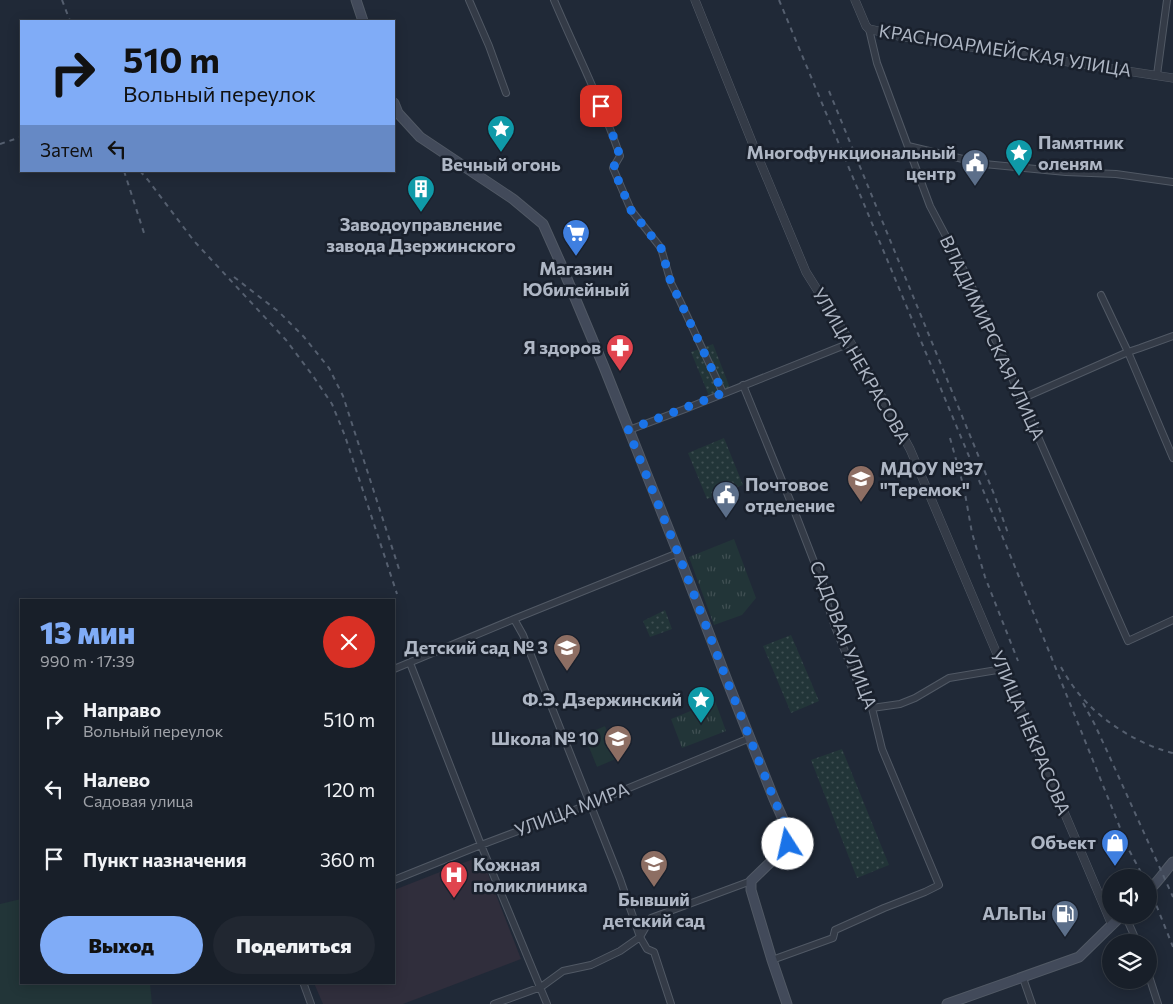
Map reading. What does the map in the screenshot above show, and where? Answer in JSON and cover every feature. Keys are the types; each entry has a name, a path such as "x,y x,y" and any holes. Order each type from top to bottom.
{"main road":[{"path":"356,0 363,20"},
{"path":"395,106 398,113 420,137 513,198 543,224 560,262 604,367 774,799 790,835 788,844 751,886 772,960 787,1004"},
{"path":"1157,882 1162,873 1173,862"},
{"path":"947,1004 1079,957 1112,925"}],"street":[{"path":"469,0 489,46 506,93"},
{"path":"554,0 609,124 620,156 613,168 631,210 661,248 671,283 723,393"},
{"name":"УЛИЦА НЕКРАСОВА","path":"695,0 806,272 862,361 910,448 1112,925"},
{"name":"КРАСНОАРМЕЙСКАЯ УЛИЦА","path":"855,0 869,29 899,36 1173,78"},
{"path":"1157,75 1167,0"},
{"name":"ВЛАДИМИРСКАЯ УЛИЦА","path":"869,29 877,63 930,206 969,280 1128,641 1173,620"},
{"path":"908,146 984,164 1066,172 1116,174 1173,182"},
{"path":"1101,295 1128,352 1173,458"},
{"path":"1021,399 1128,352 1173,336"},
{"path":"628,430 850,343"},
{"name":"САДОВАЯ УЛИЦА","path":"743,385 805,537 825,590 835,627 864,698 872,708 882,749 939,885 835,930 833,938 772,960"},
{"path":"395,669 678,553"},
{"path":"514,619 523,635 590,804 640,937 647,948 654,952 671,1004"},
{"path":"410,663 481,845 547,1004"},
{"path":"872,708 900,704 915,698 949,678 1003,669"},
{"name":"УЛИЦА МИРА","path":"395,880 590,804 750,738"},
{"path":"494,1004 541,987 563,971 591,965 620,951 640,937 651,918 751,886"},
{"path":"1023,978 1032,1004"},
{"path":"304,984 311,1004"},
{"path":"1153,989 1158,1004"}],"shaded area":[{"path":"481,856 521,959 403,1004 323,1004 314,984 395,984 395,890"}],"green space":[{"path":"713,344 730,388 709,396 691,352"},
{"path":"724,438 743,485 707,499 688,453"},
{"path":"734,539 756,598 742,615 714,625 689,557"},
{"path":"665,610 672,629 650,637 643,621"},
{"path":"791,635 819,701 791,713 763,646"},
{"path":"715,701 726,731 682,748 671,719"},
{"path":"605,726 618,758 597,767 584,735"},
{"path":"842,749 889,865 857,878 811,760"},
{"path":"20,899 20,984 150,984 152,1004 0,1004 0,904"}],"railway":[{"path":"62,0 70,20"},
{"path":"779,0 1013,562 1129,850 1139,869"},
{"path":"829,91 994,494 1009,536"},
{"path":"0,144 20,137"},
{"path":"124,172 144,233"},
{"path":"141,172 194,241 286,340 332,404 345,436 397,594"},
{"path":"234,277 279,312 304,337 329,368 343,396 399,569"},
{"path":"950,438 964,488 972,533 985,577 1018,661"},
{"path":"1061,667 1070,682 1097,713 1117,728 1150,746 1173,753"},
{"path":"1083,703 1107,751 1173,897"},
{"path":"1157,907 1173,947"}],"place":[{"name":"Вечный огонь","path":"501,153"},
{"name":"Памятник оленям","path":"1019,177"},
{"name":"Многофункциональный центр","path":"975,187"},
{"name":"Заводоуправление завода Дзержинского","path":"421,213"},
{"name":"Магазин Юбилейный","path":"576,257"},
{"name":"Я здоров","path":"620,372"},
{"name":"МДОУ №37 \"Теремок\"","path":"861,503"},
{"name":"Почтовое отделение","path":"726,519"},
{"name":"Детский сад № 3","path":"567,672"},
{"name":"Ф.Э. Дзержинский","path":"701,724"},
{"name":"Школа № 10","path":"618,763"},
{"name":"Объект","path":"1115,867"},
{"name":"Бывший детский сад","path":"654,888"},
{"name":"Кожная поликлиника","path":"454,899"},
{"name":"АЛьПы","path":"1065,938"}],"route":[{"path":"601,106 620,156 613,168 631,210 661,248 671,283 723,393 628,430 790,835 788,844"}]}
